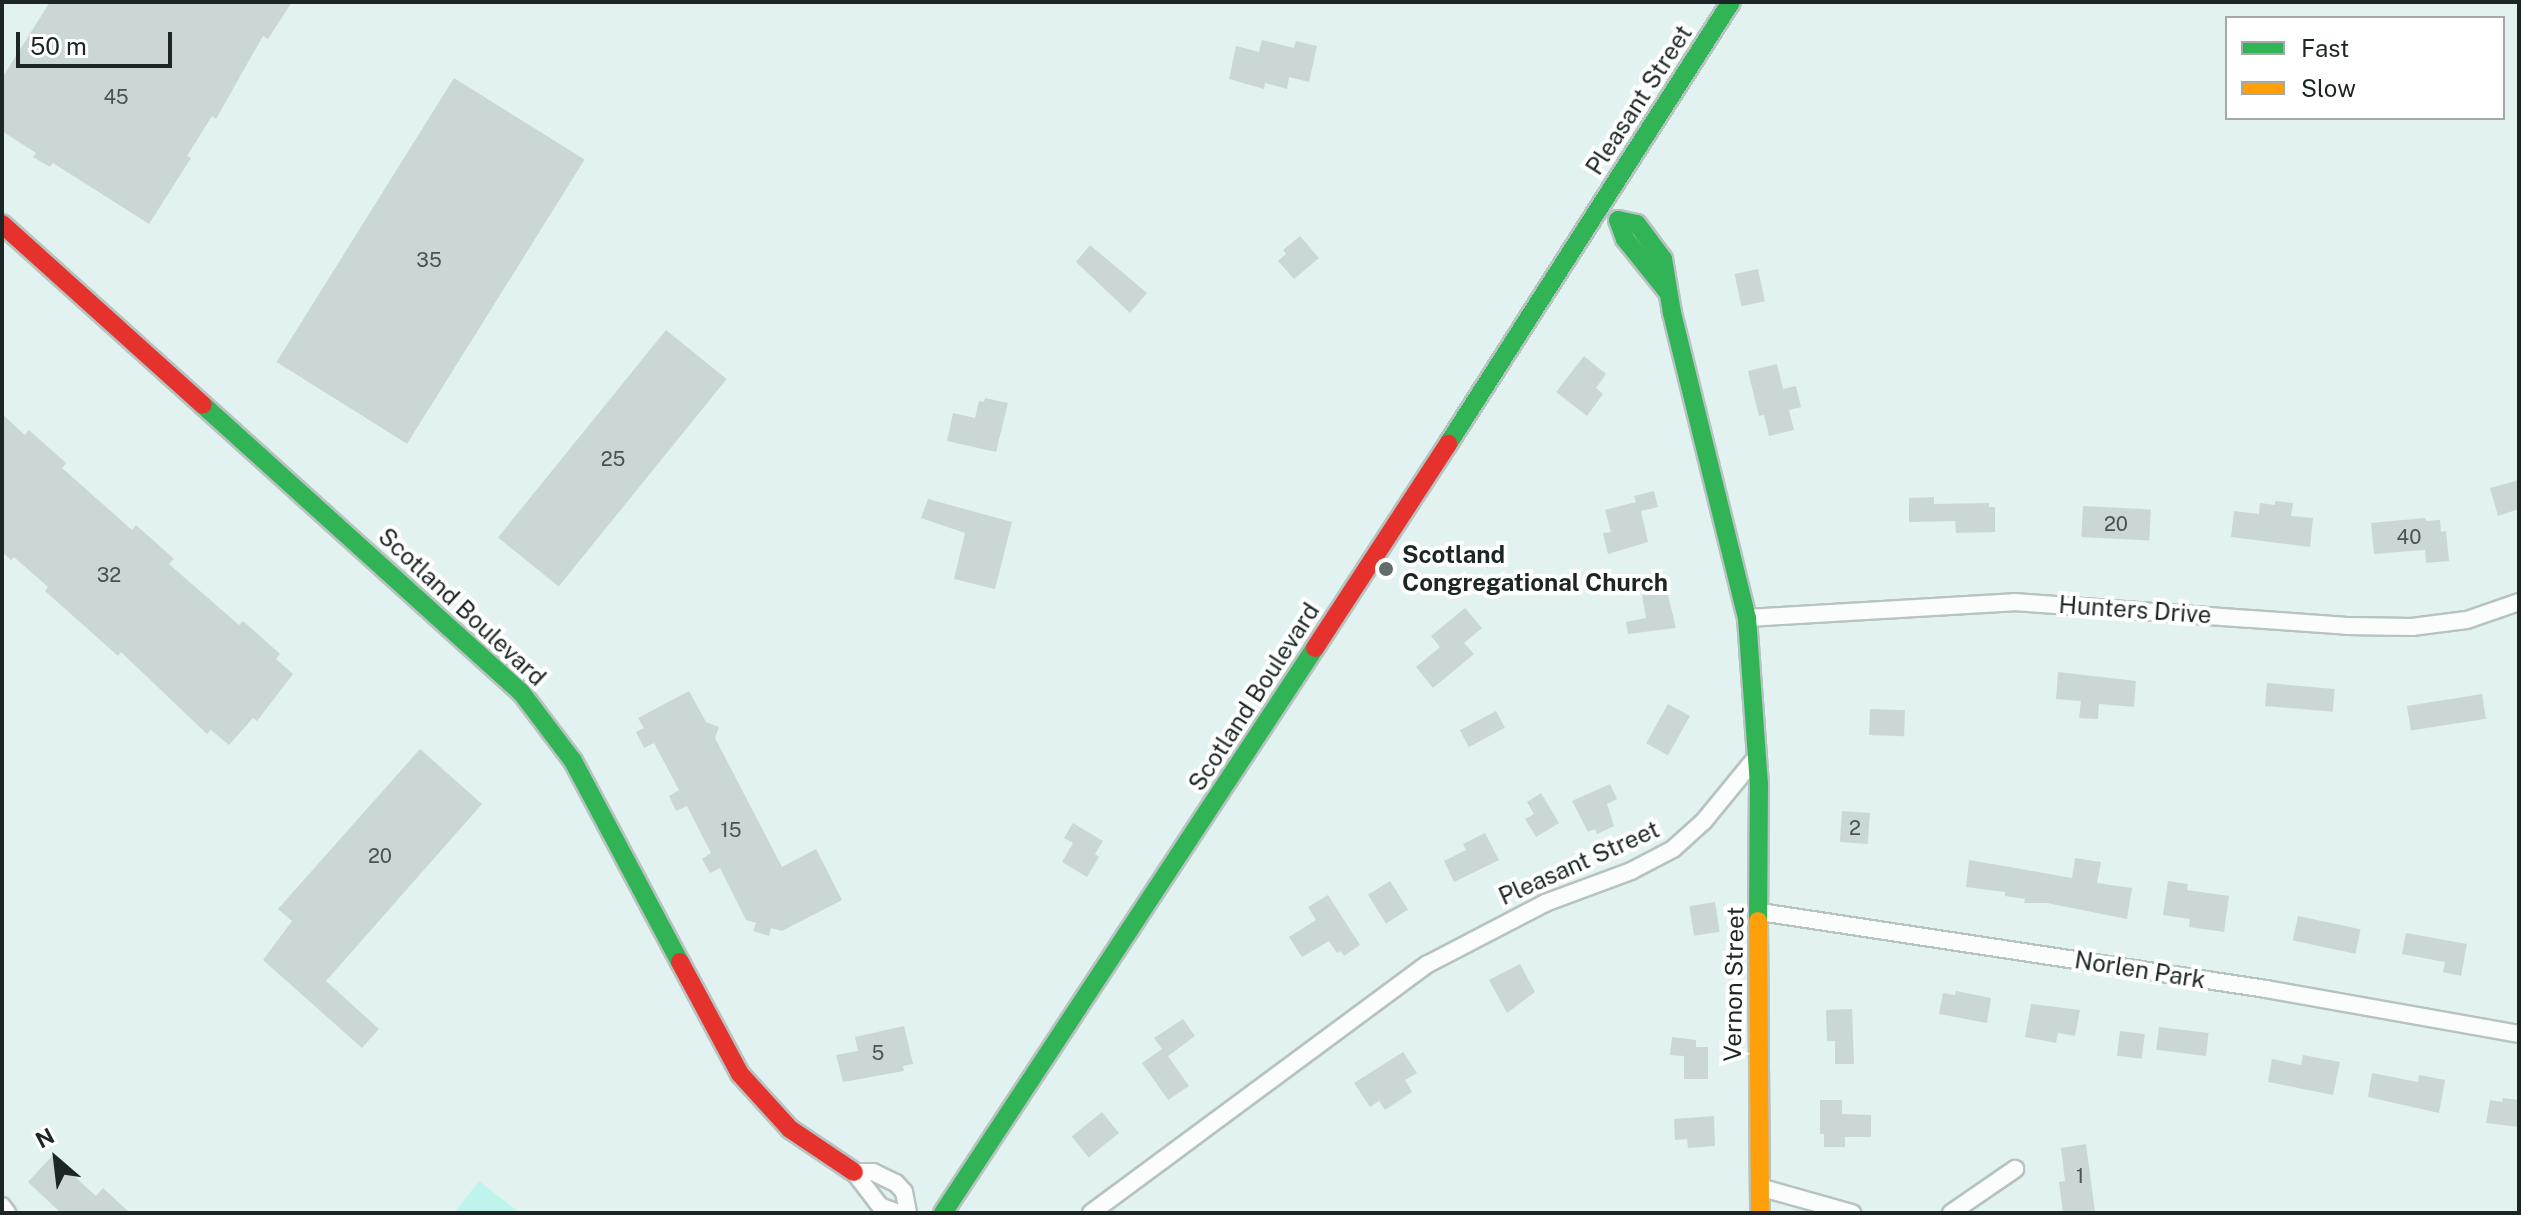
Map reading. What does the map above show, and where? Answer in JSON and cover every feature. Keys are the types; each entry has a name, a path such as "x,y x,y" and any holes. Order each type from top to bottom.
{"main road":[{"name":"Pleasant Street","path":"1731,2 1600,204 1618,220 1637,224 1656,245 1667,273 1667,291 1747,618 1758,755"},
{"name":"Scotland Boulevard","path":"943,1213 1370,565 1600,204"},
{"name":"Scotland Boulevard","path":"2,224 521,692 573,761 740,1074 790,1129 854,1172"},
{"name":"Vernon Street","path":"1758,755 1760,1213"}],"street":[{"name":"Hunters Drive","path":"1747,618 2014,602 2347,626 2412,627 2467,620 2519,602"},
{"name":"Pleasant Street","path":"1091,1213 1428,964 1523,913 1631,871 1673,849 1704,821 1758,755"},
{"name":"Norlen Park","path":"1760,912 2266,989 2519,1034"},
{"path":"1951,1213 2015,1169"},
{"name":"Scotland Boulevard","path":"854,1172 880,1206 898,1213"},
{"name":"Scotland Boulevard","path":"854,1172 873,1172 896,1183 904,1192 908,1213"},
{"path":"1759,1187 1852,1213"},
{"path":"2,1206 7,1213"}],"shaded area":[{"path":"479,1181 520,1213 454,1213"}],"building":[{"path":"50,2 292,2 268,39 263,36 216,119 212,116 187,156 191,158 149,224 53,163 50,167 33,157 36,153 2,131 2,78"},
{"path":"1262,40 1294,48 1296,41 1317,46 1309,82 1289,77 1287,89 1265,83 1264,89 1229,79 1236,46 1259,52"},
{"path":"454,78 585,160 407,444 276,362"},
{"path":"1300,236 1319,258 1294,279 1278,261 1286,254 1283,250"},
{"path":"1090,245 1147,293 1130,313 1076,262"},
{"path":"1758,269 1765,301 1741,306 1735,274"},
{"path":"666,330 727,379 559,587 498,537"},
{"path":"1584,356 1606,374 1596,388 1603,394 1587,416 1556,392"},
{"path":"1777,364 1783,389 1796,386 1801,407 1789,410 1794,430 1769,436 1764,415 1759,416 1748,371"},
{"path":"985,398 1008,403 996,452 947,441 953,413 975,418 979,401 984,402"},
{"path":"2,414 25,435 29,430 66,463 62,468 132,530 136,525 174,559 169,564 239,625 243,621 280,654 276,659 293,674 257,721 253,718 229,745 211,730 207,734 121,652 118,656 45,591 48,587 14,557 11,560 2,552"},
{"path":"2519,480 2519,509 2498,516 2490,488"},
{"path":"1654,491 1658,507 1641,511 1648,542 1608,554 1603,533 1611,532 1605,510 1636,502 1634,496"},
{"path":"1934,497 1934,504 1989,503 1989,507 1995,507 1995,532 1956,533 1955,521 1909,522 1909,498"},
{"path":"928,499 1012,522 995,589 954,579 965,533 921,518"},
{"path":"2275,501 2293,503 2291,516 2313,518 2310,547 2231,537 2234,511 2259,514 2260,503 2275,505"},
{"path":"2083,506 2151,510 2149,541 2081,537"},
{"path":"2425,518 2426,521 2440,520 2441,532 2446,531 2449,561 2426,563 2425,550 2374,554 2371,523"},
{"path":"1667,591 1676,628 1628,634 1626,622 1646,618 1642,595"},
{"path":"1465,608 1482,628 1464,643 1474,654 1433,688 1416,667 1440,647 1431,636"},
{"path":"2058,672 2136,681 2134,707 2099,704 2098,719 2079,718 2081,701 2056,699"},
{"path":"2267,683 2335,689 2333,712 2265,706"},
{"path":"689,691 706,722 719,727 715,738 782,867 816,849 842,900 782,931 771,928 769,936 753,931 756,923 746,920 720,868 710,873 702,859 711,853 687,806 676,811 669,796 679,790 654,743 644,748 636,732 644,728 638,718"},
{"path":"2482,694 2486,719 2411,731 2407,706"},
{"path":"1668,704 1690,716 1668,755 1646,743"},
{"path":"1870,709 1905,710 1904,736 1869,735"},
{"path":"1496,711 1505,728 1469,747 1460,730"},
{"path":"420,749 482,804 326,981 379,1029 362,1048 263,960 292,921 278,909"},
{"path":"1610,784 1617,799 1607,804 1614,826 1597,834 1595,829 1588,832 1572,801"},
{"path":"1541,793 1559,823 1536,837 1525,819 1534,814 1527,802"},
{"path":"1842,811 1870,813 1868,844 1840,842"},
{"path":"1073,823 1103,841 1095,854 1099,857 1087,877 1062,862 1073,843 1064,838"},
{"path":"1485,833 1499,860 1454,882 1444,861 1466,850 1463,844"},
{"path":"2075,858 2101,862 2097,883 2132,888 2127,919 2047,903 2024,903 2025,899 2005,896 2005,892 1966,887 1969,860 2072,878"},
{"path":"1390,881 1408,910 1386,924 1368,895"},
{"path":"2168,881 2188,884 2187,890 2229,896 2224,932 2189,927 2190,919 2163,915"},
{"path":"1328,895 1360,945 1344,956 1341,951 1337,953 1329,941 1302,957 1289,937 1316,920 1308,907"},
{"path":"1715,902 1720,932 1694,936 1689,906"},
{"path":"2298,916 2361,929 2355,954 2293,940"},
{"path":"2406,933 2467,944 2461,976 2443,972 2445,962 2402,954"},
{"path":"1520,964 1535,992 1507,1013 1489,980"},
{"path":"1956,991 1991,998 1987,1023 1939,1014 1943,993 1955,995"},
{"path":"2031,1004 2080,1010 2075,1036 2058,1033 2056,1043 2025,1037"},
{"path":"1852,1009 1854,1064 1835,1064 1835,1041 1827,1041 1826,1010"},
{"path":"1183,1019 1195,1036 1168,1056 1189,1086 1168,1100 1142,1063 1162,1049 1154,1038"},
{"path":"904,1026 913,1064 903,1066 904,1071 843,1082 836,1055 858,1051 855,1037"},
{"path":"2159,1027 2209,1033 2206,1056 2156,1050"},
{"path":"2120,1031 2145,1034 2142,1059 2117,1056"},
{"path":"1672,1037 1696,1040 1696,1047 1708,1047 1708,1079 1684,1079 1684,1056 1670,1055"},
{"path":"1403,1052 1417,1073 1405,1080 1412,1092 1385,1110 1379,1101 1370,1107 1354,1083"},
{"path":"2303,1055 2340,1062 2333,1095 2268,1082 2272,1059 2301,1065"},
{"path":"2372,1073 2418,1082 2419,1075 2445,1080 2439,1113 2368,1097"},
{"path":"2503,1098 2519,1100 2519,1127 2486,1123 2490,1100 2502,1102"},
{"path":"1820,1100 1842,1100 1842,1114 1871,1115 1871,1137 1845,1137 1845,1147 1824,1147 1824,1134 1820,1134"},
{"path":"1102,1112 1119,1133 1089,1158 1072,1137"},
{"path":"1714,1116 1715,1146 1688,1148 1687,1139 1675,1140 1674,1119"},
{"path":"2086,1144 2095,1212 2063,1213 2059,1182 2065,1181 2061,1148"},
{"path":"52,1156 96,1196 103,1188 130,1213 61,1213 28,1182"}],"traffic: fast":[{"path":"1448,444 1731,2"},
{"path":"1667,291 1625,239 1618,220 1637,224 1663,259 1672,313 1747,618 1759,784 1758,921"},
{"path":"203,405 521,692 573,761 680,962"},
{"path":"943,1213 1315,648"}],"traffic: slow":[{"path":"1758,921 1760,1213"}],"traffic: jam":[{"path":"2,224 203,405"},
{"path":"1315,648 1448,444"},
{"path":"680,962 740,1074 790,1129 854,1172"}],"place":[{"name":"Scotland Congregational Church","path":"1386,569"}]}
